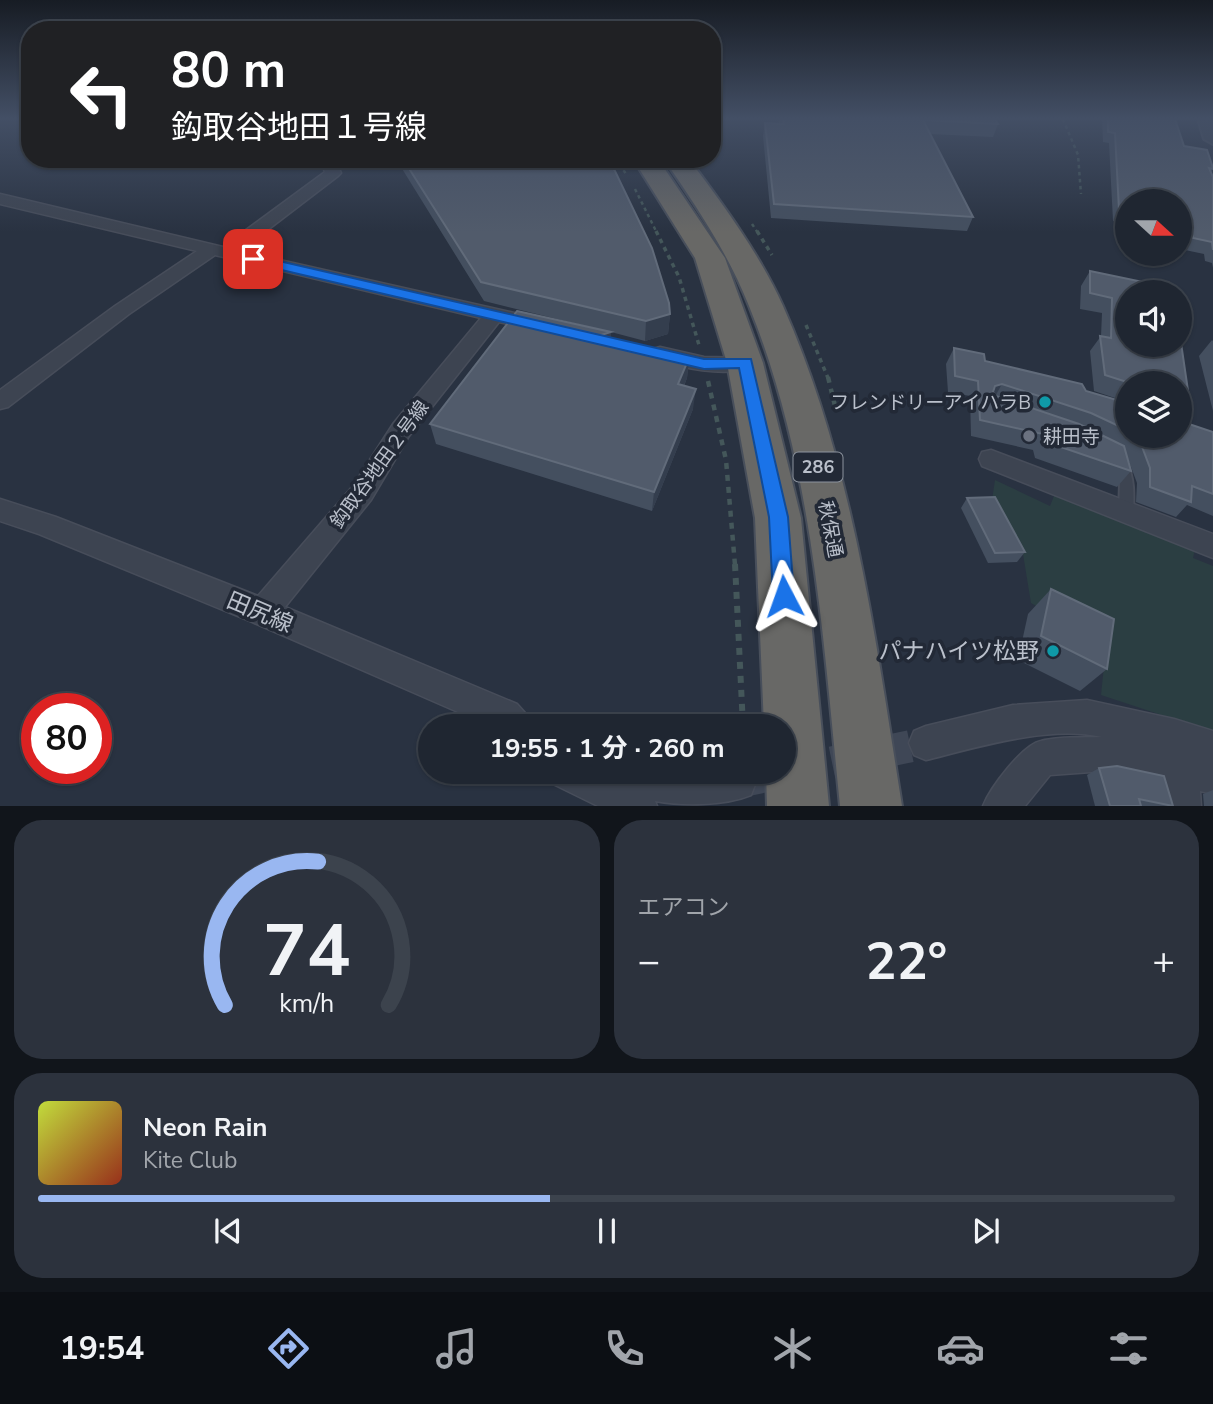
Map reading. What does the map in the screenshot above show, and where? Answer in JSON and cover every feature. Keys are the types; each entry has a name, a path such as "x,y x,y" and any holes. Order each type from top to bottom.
{"highway":[{"name":"286","path":"652,168 710,258 745,363 778,517 798,806"},
{"name":"秋保通","path":"684,168 744,256 792,368 832,522 871,806"}],"street":[{"path":"0,401 122,310 218,251 333,173 331,168"},
{"path":"0,199 560,330"},
{"name":"鈎取谷地田２号線","path":"263,612 362,493 401,430 495,314"},
{"path":"639,349 704,364 745,363"},
{"path":"991,459 1213,546"},
{"name":"田尻線","path":"0,510 47,525 263,612 495,714"},
{"path":"926,743 1013,722 1087,717 1174,736 1213,748"},
{"path":"1001,806 1041,758 1105,754 1197,772 1183,806"},
{"path":"591,784 639,806"},
{"path":"657,784 680,794 728,784"}],"lane":[{"path":"1107,452 1119,457 1127,484 1126,512"}],"path":[{"path":"1079,157 1083,178 1082,194"},
{"path":"622,168 632,181 679,277 704,364 726,460 738,598 743,714"}],"green space":[{"path":"995,480 1050,506 1056,491 1195,549 1193,558 1213,566 1213,732 1101,695 1106,646 1031,603 1022,548 991,507"}],"building":[{"path":"769,157 942,157 973,217 774,204"},
{"path":"1116,157 1209,157 1213,168 1209,168 1213,177 1213,250 1212,242 1193,238 1192,189 1118,189"},
{"path":"409,168 613,168 652,248 670,314 646,321 481,282"},
{"path":"1090,271 1133,280 1115,280 1115,357 1183,357 1185,371 1115,371 1115,378 1105,375 1100,336 1111,338 1112,298 1090,293"},
{"path":"517,311 611,332 598,336 689,358 678,384 696,389 654,492 430,424"},
{"path":"954,348 984,354 985,361 1082,384 1086,391 1115,399 1115,424 1091,413 1002,384 995,386 993,392 996,396 1079,424 1115,442 1115,448 1125,448 1131,471 1046,442 1043,434 980,420 978,381 955,376"},
{"path":"1192,425 1213,432 1213,494 1192,486 1191,502 1150,487 1150,468 1142,448 1192,448"},
{"path":"995,497 1025,552 995,553 967,498"},
{"path":"1051,589 1114,619 1107,669 1041,636"},
{"path":"1117,766 1164,776 1173,806 1139,799 1141,806 1110,806 1099,768"}],"tunnel":[{"path":"796,770 926,743"}],"place":[{"name":"フレンドリーアイハラB","path":"1045,402"},
{"name":"耕田寺","path":"1029,436"},
{"name":"パナハイツ松野","path":"1053,651"}],"route":[{"path":"253,259 704,364 745,363 778,517 784,596"}]}
